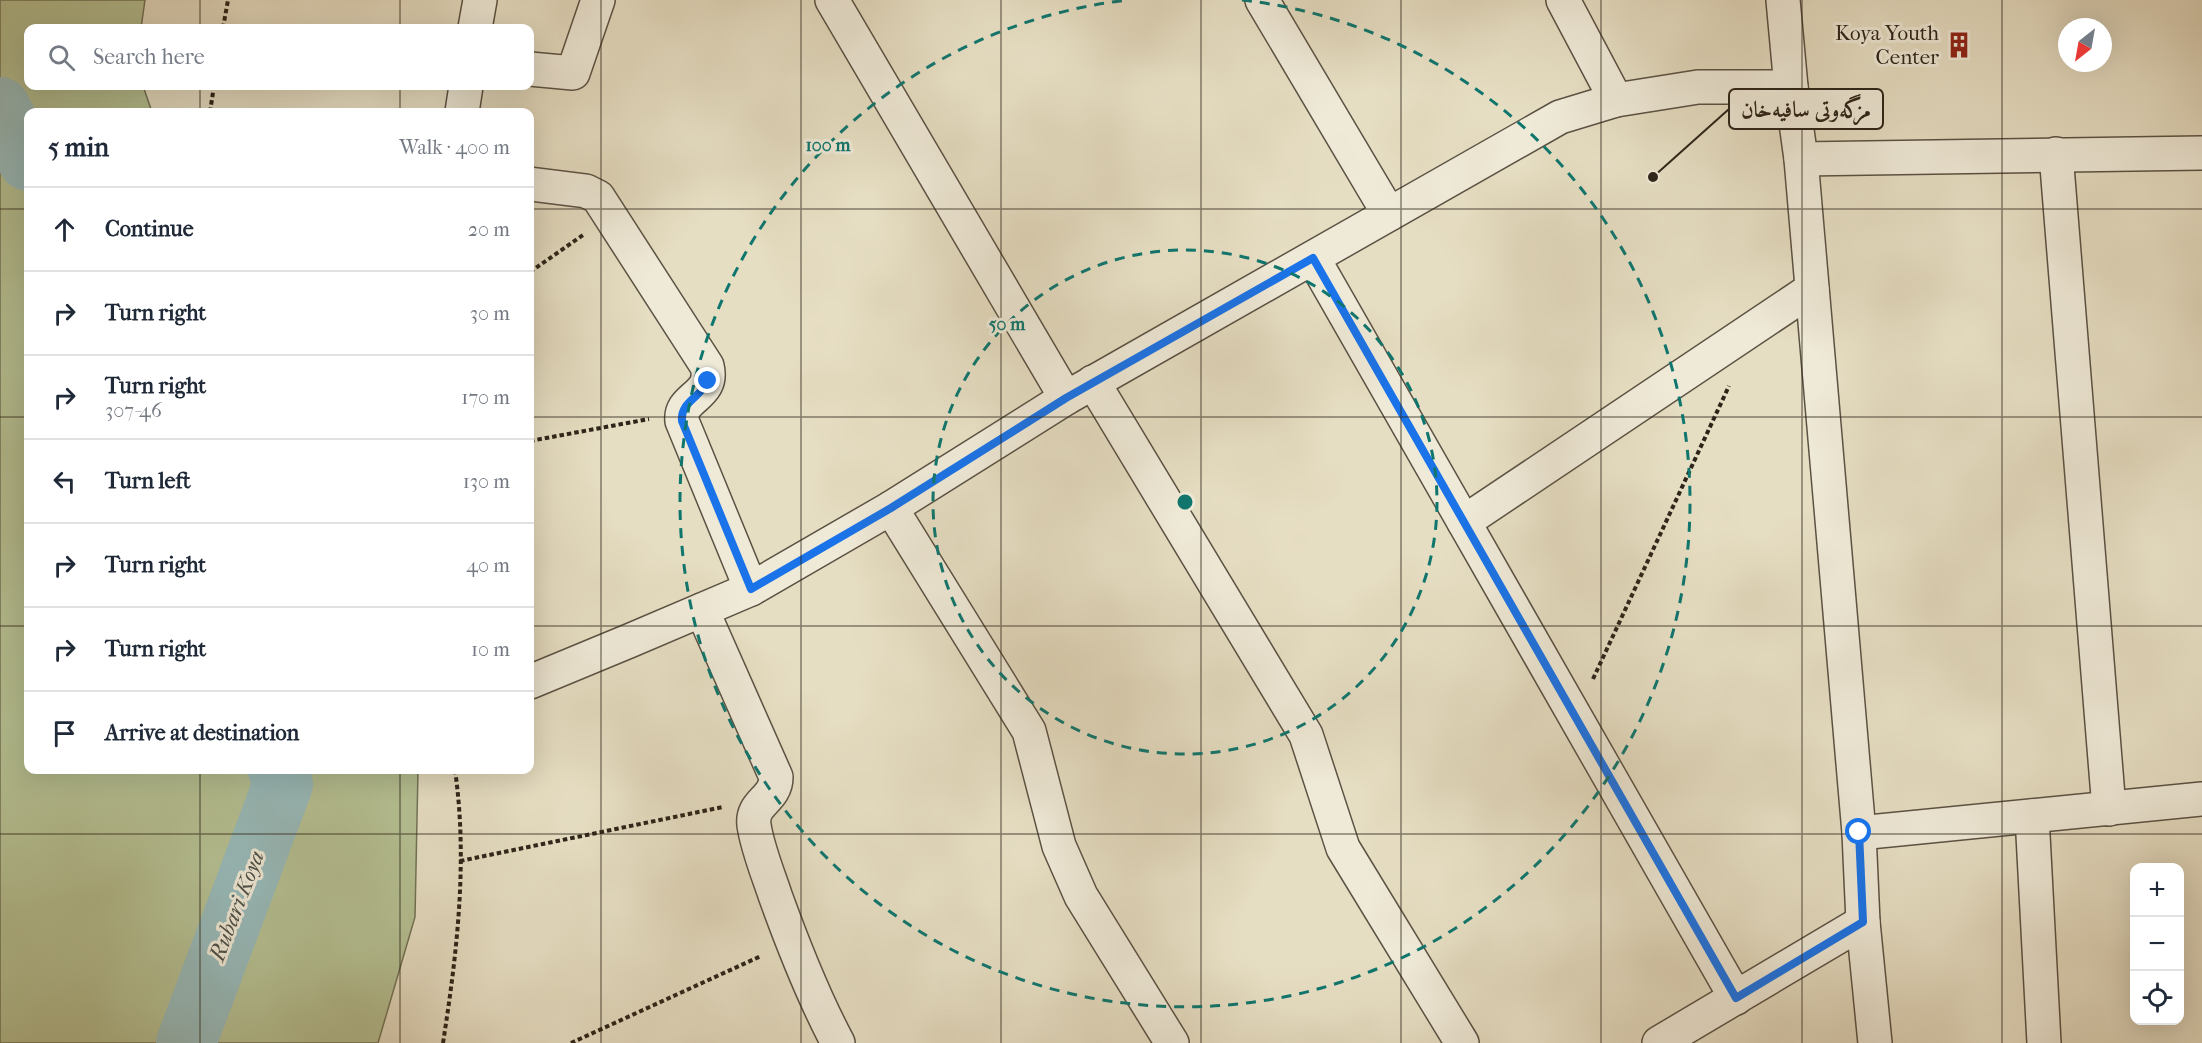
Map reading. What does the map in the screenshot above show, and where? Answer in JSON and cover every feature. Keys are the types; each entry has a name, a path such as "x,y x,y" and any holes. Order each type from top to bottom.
{"street":[{"path":"476,24 480,0"},
{"path":"534,69 573,74 598,0"},
{"path":"1262,0 1389,214"},
{"path":"1563,0 1616,100"},
{"path":"1783,0 1791,87 1801,159 1859,832 1863,922 1875,1043"},
{"path":"840,3 1079,390 1306,735 1343,848 1462,1043"},
{"path":"534,680 751,589 891,508 1079,390 1560,117 1616,100 1698,87 1791,87"},
{"path":"463,108 465,90"},
{"path":"1801,159 2202,153"},
{"path":"2056,154 2109,808"},
{"path":"534,184 586,191 598,197 707,366 709,373 705,388 684,407 682,421 751,589"},
{"path":"1313,258 1736,998"},
{"path":"1464,522 1812,289"},
{"path":"891,508 1029,731 1059,846 1081,896 1172,1043"},
{"path":"702,610 776,777 774,789 756,810 753,824 768,876 792,942 838,1043"},
{"path":"1859,832 2202,799"},
{"path":"2032,816 2044,1043"},
{"path":"1659,1043 1863,922"}],"path":[{"path":"224,24 228,0"},
{"path":"211,108 213,90"},
{"path":"534,269 611,216"},
{"path":"1575,718 1731,381"},
{"path":"534,440 682,412"},
{"path":"443,1043 455,963 460,861 460,808 456,774"},
{"path":"460,861 712,808 741,807 756,810"},
{"path":"571,1043 792,942"}],"green space":[{"path":"0,0 145,0 142,24 24,24 24,90 144,90 151,108 24,108 24,774 418,774 415,917 378,1043 0,1043"}],"waterway":[{"name":"Rubari Koya","path":"0,107 24,153"},
{"name":"Rubari Koya","path":"186,1043 283,784 279,774"}],"place":[{"name":"Koya Youth Center","path":"1959,45"},
{"name":"مزگه‌وتی سافیه‌خان","path":"1653,177"}],"route":[{"path":"708,381 705,388 684,407 682,421 751,589 891,508 1066,398 1313,258 1736,998 1863,922 1859,832"}]}
